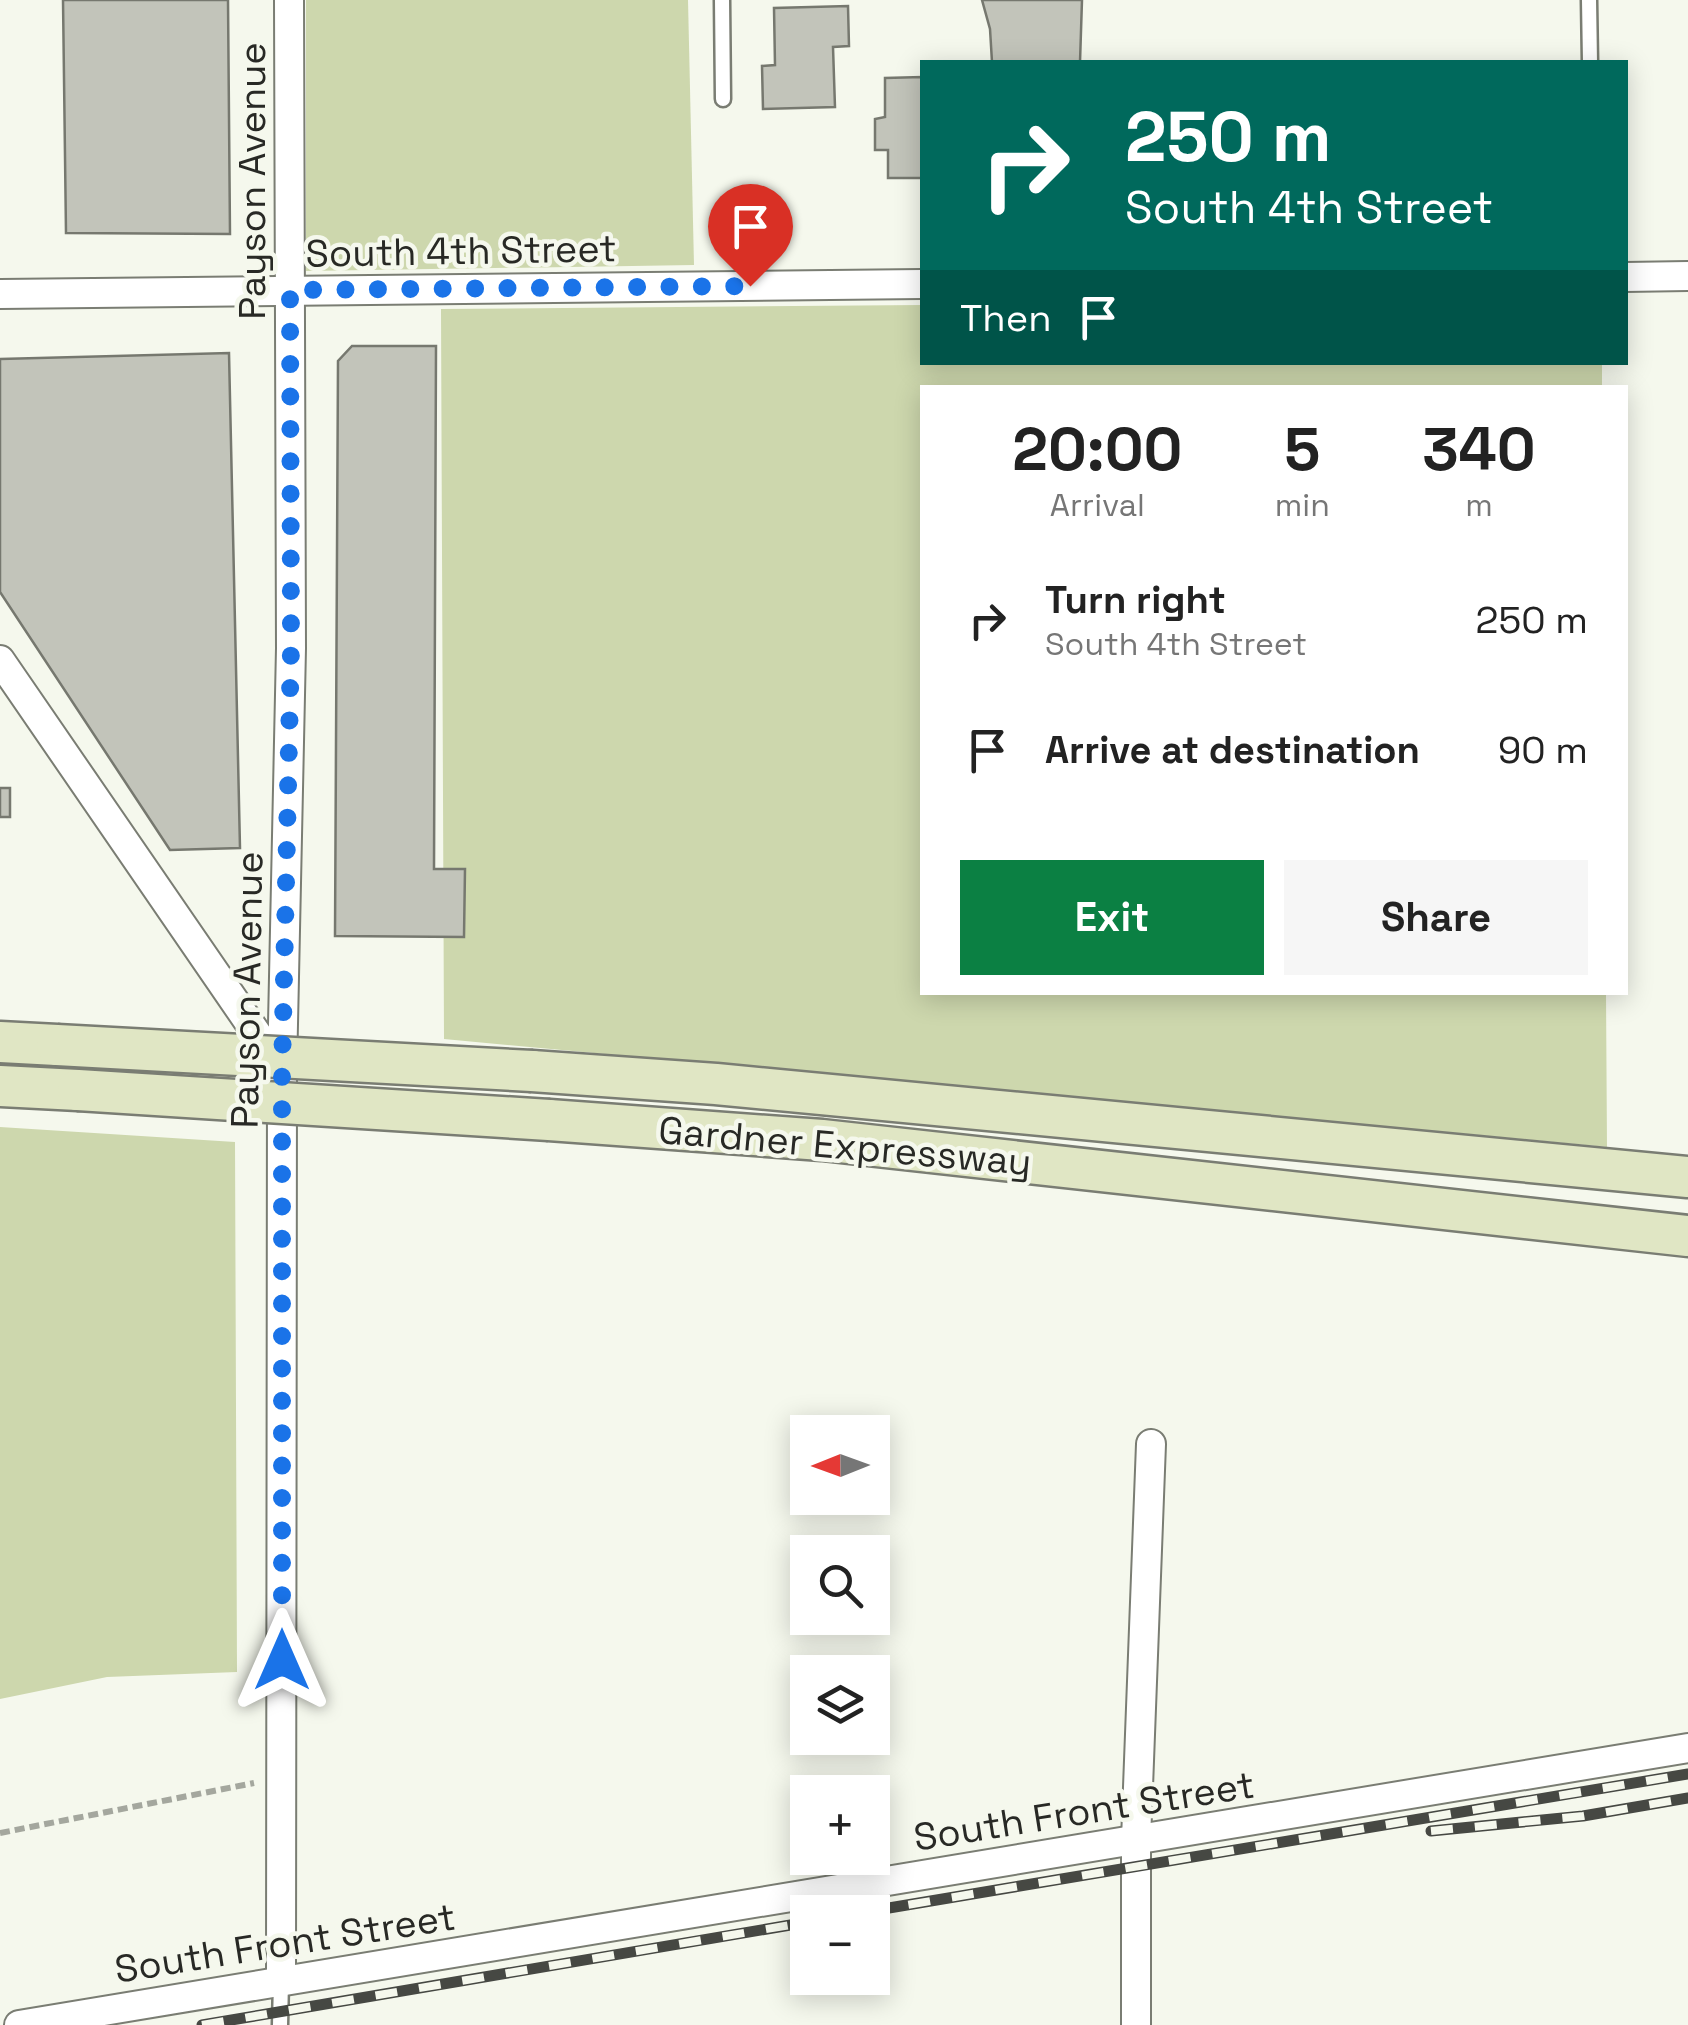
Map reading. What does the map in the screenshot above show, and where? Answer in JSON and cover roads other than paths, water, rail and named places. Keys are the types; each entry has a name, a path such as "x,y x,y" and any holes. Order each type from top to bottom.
{"main road":[{"name":"Gardner Expressway","path":"0,1042 716,1084 1688,1177"},
{"name":"Gardner Expressway","path":"0,1086 822,1140 1688,1236"}],"street":[{"name":"Payson Avenue","path":"281,1981 282,1072 291,648 289,0"},
{"path":"1628,277 1688,276"},
{"name":"South 4th Street","path":"0,294 920,284"},
{"path":"0,660 282,1072"},
{"path":"1136,2025 1136,1840 1150,1444"},
{"name":"South Front Street","path":"18,2025 1688,1748"}],"lane":[{"path":"722,0 722,100"},
{"path":"1589,0 1590,60"},
{"path":"280,2025 281,1981"}],"railway":[{"path":"890,1908 1688,1774"},
{"path":"1431,1831 1583,1816 1688,1798"},
{"path":"202,2025 790,1925"}]}
